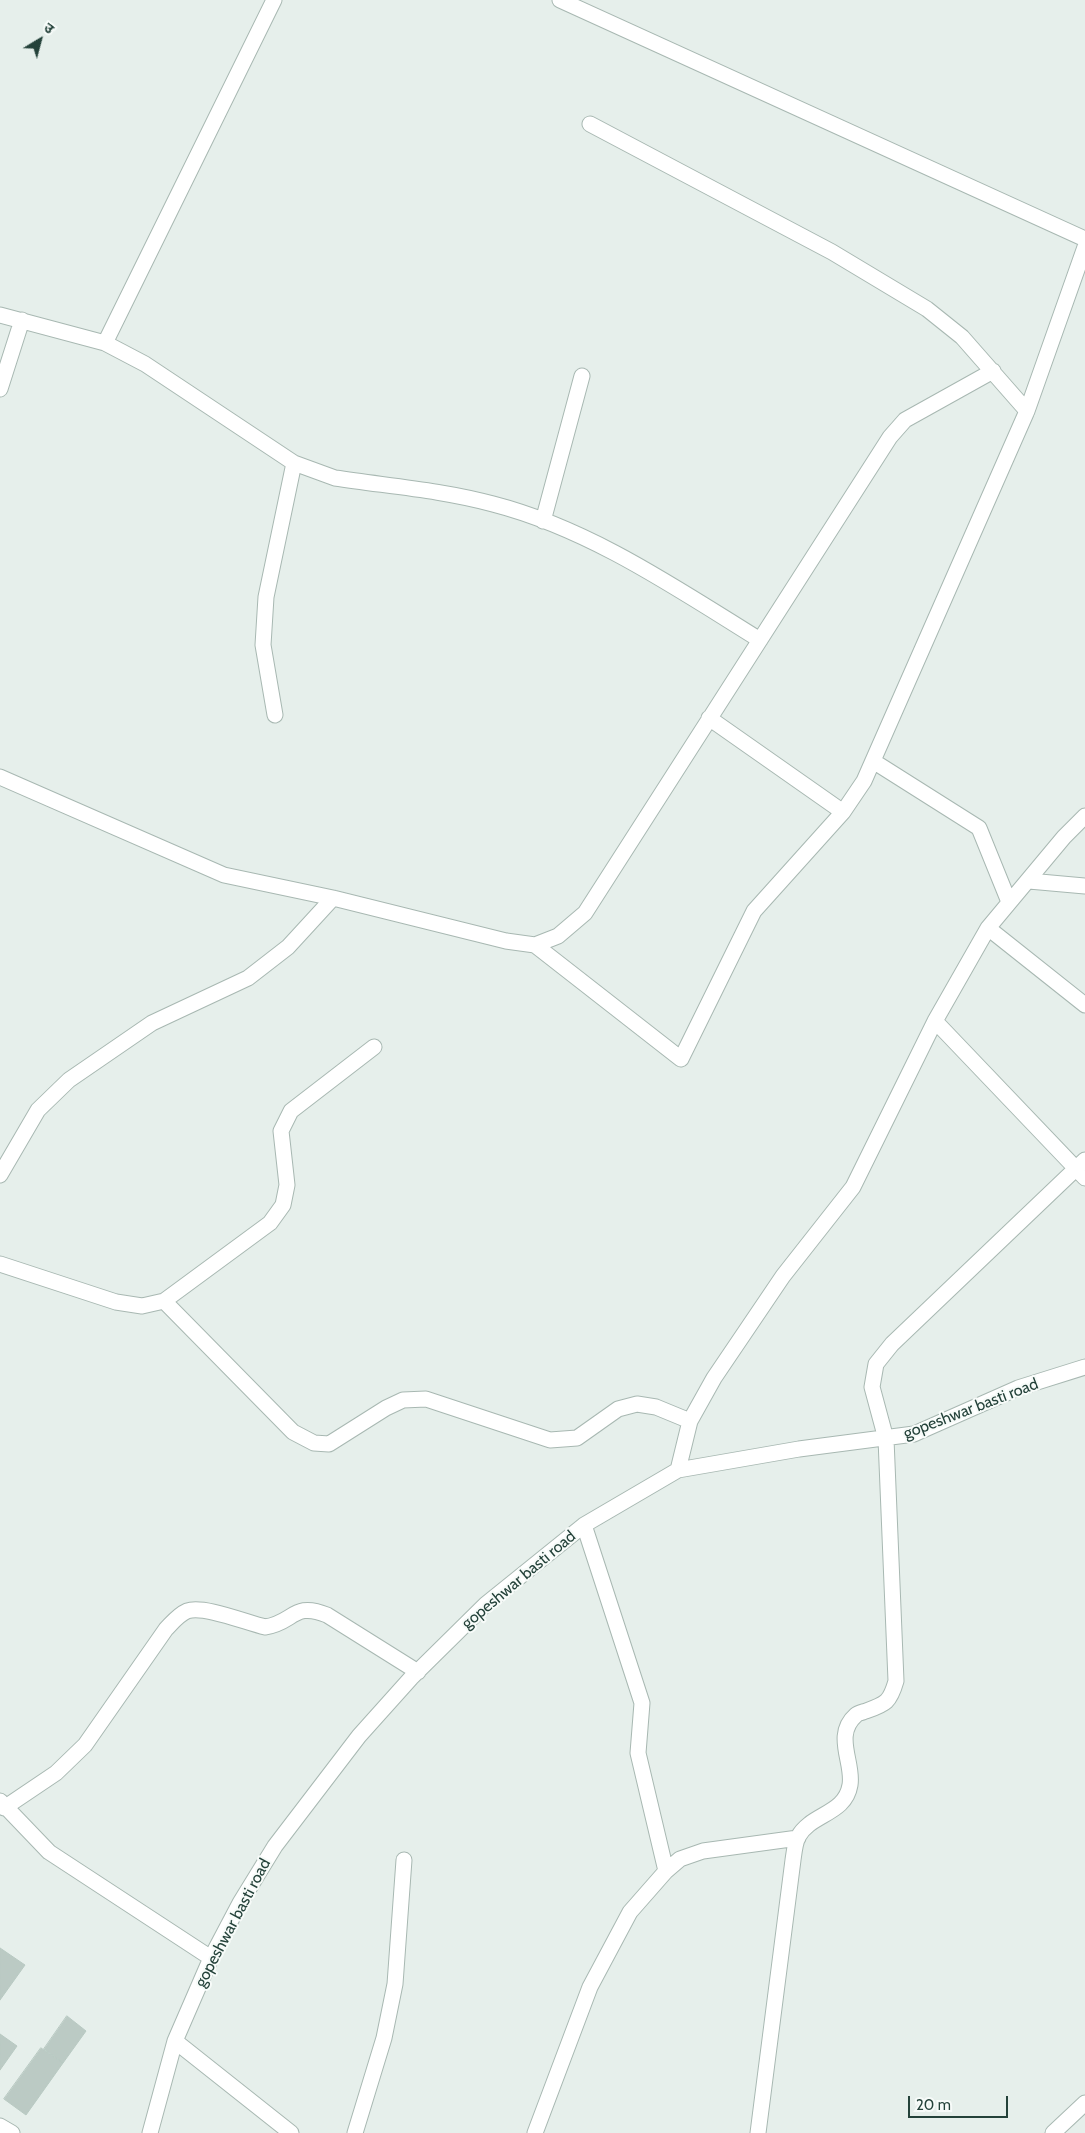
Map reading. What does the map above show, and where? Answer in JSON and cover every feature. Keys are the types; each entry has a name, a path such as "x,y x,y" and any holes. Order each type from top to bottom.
{"street":[{"path":"105,343 274,0"},
{"path":"560,0 1085,239"},
{"path":"590,124 832,252 927,309 962,338 993,370 1027,410"},
{"path":"535,945 681,1059 754,911 843,812 864,781 1027,410 1085,247"},
{"path":"0,315 105,343 145,364 294,463 335,478 493,504 544,521 611,551 760,640"},
{"path":"0,389 22,320"},
{"path":"0,776 224,875 333,898 506,941 535,945 558,936 585,913 890,437 905,420 993,370"},
{"path":"544,521 582,376"},
{"path":"275,715 263,645 265,607 294,463"},
{"path":"709,718 843,812"},
{"path":"873,762 978,828 1009,902"},
{"path":"678,1470 690,1421 714,1378 782,1276 853,1187 935,1021 988,928 1009,902 1030,881 1064,837 1085,816"},
{"path":"1030,881 1085,886"},
{"path":"0,1175 38,1110 69,1080 152,1024 248,978 288,947 333,898"},
{"path":"988,928 1085,1005"},
{"path":"758,2133 793,1860 798,1838 811,1822 842,1805 850,1784 844,1746 847,1730 856,1715 884,1705 892,1695 896,1681 886,1439 872,1387 876,1364 899,1338 1082,1168 935,1021"},
{"path":"0,1264 116,1302 142,1306 164,1302 270,1223 283,1205 287,1185 281,1131 291,1111 374,1047"},
{"path":"164,1302 294,1432 314,1443 329,1444 386,1408 403,1400 426,1399 550,1440 577,1438 618,1409 637,1404 656,1407 690,1421"},
{"name":"gopeshwar basti road","path":"150,2133 175,2040 211,1958 240,1903 275,1846 359,1736 418,1672 486,1604 584,1525 678,1470 799,1450 914,1434 1018,1388 1085,1367"},
{"path":"584,1525 642,1702 638,1753 666,1871"},
{"path":"211,1958 49,1852 2,1804 56,1773 85,1745 166,1629 187,1611 199,1610 265,1627 275,1626 301,1610 315,1610 328,1615 418,1672"},
{"path":"535,2133 590,1987 630,1912 666,1871 680,1859 703,1851 798,1838"},
{"path":"355,2133 384,2038 395,1984 404,1860"},
{"path":"175,2040 291,2133"},
{"path":"1053,2133 1085,2103"},
{"path":"0,2126 12,2133"}],"building":[{"path":"0,1948 25,1965 0,2000"},
{"path":"67,2016 86,2031 63,2063 44,2049"},
{"path":"0,2034 17,2046 0,2070"},
{"path":"41,2048 63,2063 26,2115 4,2099"}]}
